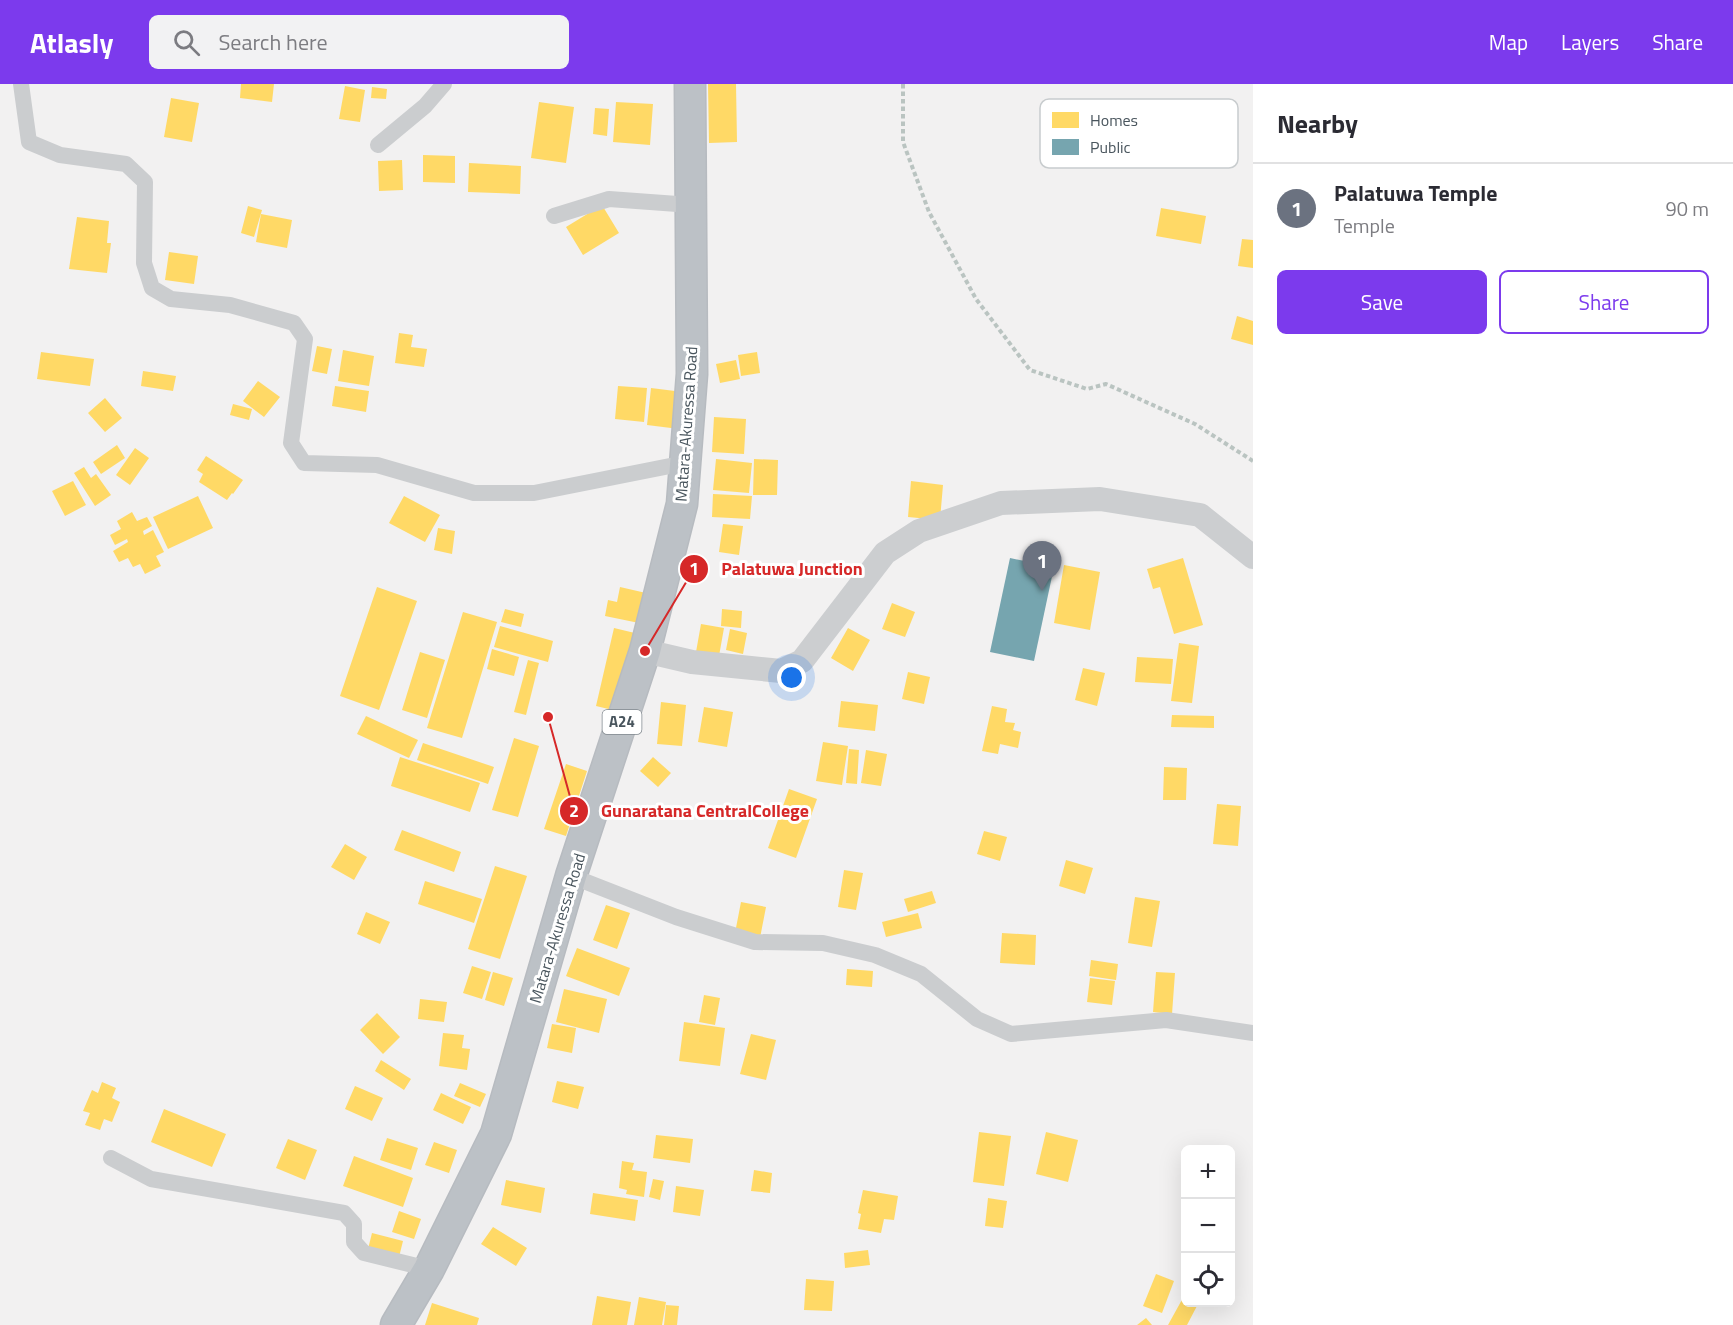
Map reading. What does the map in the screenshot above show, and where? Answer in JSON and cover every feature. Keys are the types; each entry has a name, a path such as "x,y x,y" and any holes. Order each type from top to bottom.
{"highway":[{"name":"Matara-Akuressa Road","path":"396,1325 429,1269 496,1134 571,876 645,651 682,504 692,374 690,84"}],"street":[{"path":"21,84 29,142 60,155 126,164 145,182 144,263 152,288 171,299 230,305 294,323 305,339 291,443 304,463 377,465 474,494 534,493 685,463"},
{"path":"378,145 425,106 444,84"},
{"path":"554,216 609,199 691,205"},
{"path":"645,651 692,662 782,671 802,661 885,553 919,531 1001,502 1100,499 1200,515 1253,557"},
{"path":"571,876 676,917 754,942 823,943 875,956 921,974 977,1019 1011,1034 1166,1020 1253,1033"},
{"path":"111,1158 151,1179 344,1213 354,1224 354,1242 364,1253 429,1269"}],"path":[{"path":"903,84 903,142 929,212 976,299 1030,370 1087,389 1106,384 1195,424 1253,460"}],"building: Homes":[{"path":"241,84 274,84 272,102 240,98"},
{"path":"708,84 736,84 737,142 709,143"},
{"path":"345,86 365,90 360,122 339,119"},
{"path":"372,87 387,89 386,99 371,98"},
{"path":"171,98 199,103 192,142 164,137"},
{"path":"539,102 574,107 566,163 531,158"},
{"path":"616,102 653,104 650,145 613,142"},
{"path":"595,108 609,109 607,136 593,134"},
{"path":"423,155 455,156 455,183 423,182"},
{"path":"402,160 403,190 379,191 378,161"},
{"path":"469,163 521,166 520,194 468,192"},
{"path":"602,205 619,233 583,255 566,227"},
{"path":"248,206 262,210 254,237 241,233"},
{"path":"1161,208 1206,216 1201,244 1156,236"},
{"path":"261,214 292,220 287,248 256,242"},
{"path":"77,217 109,221 107,243 111,243 107,273 69,269"},
{"path":"1242,239 1253,240 1253,268 1238,266"},
{"path":"169,252 198,256 194,284 165,280"},
{"path":"1237,316 1253,321 1253,345 1231,339"},
{"path":"399,333 413,335 411,347 427,349 424,367 395,363"},
{"path":"317,346 332,349 327,374 312,371"},
{"path":"343,350 374,356 369,386 338,381"},
{"path":"41,352 94,359 90,386 37,379"},
{"path":"757,352 760,373 741,376 738,355"},
{"path":"736,360 740,379 720,383 716,364"},
{"path":"143,371 176,376 173,391 141,386"},
{"path":"258,381 280,397 264,417 243,401"},
{"path":"335,386 369,391 366,412 332,406"},
{"path":"618,386 647,388 644,422 615,419"},
{"path":"651,388 683,392 679,429 647,425"},
{"path":"105,398 122,418 105,432 88,413"},
{"path":"233,404 252,409 249,420 230,415"},
{"path":"714,417 746,419 744,454 712,452"},
{"path":"117,445 125,458 101,474 93,462"},
{"path":"135,448 149,458 130,485 116,475"},
{"path":"206,456 243,480 227,500 199,482 203,474 197,470"},
{"path":"716,459 752,463 749,493 713,490"},
{"path":"754,459 778,460 777,495 753,495"},
{"path":"84,467 91,478 96,474 111,495 95,506 74,473"},
{"path":"73,481 86,505 65,516 52,491"},
{"path":"911,481 943,485 940,520 908,517"},
{"path":"713,494 752,496 750,519 712,517"},
{"path":"198,496 213,528 168,549 153,517"},
{"path":"404,496 440,515 425,542 389,523"},
{"path":"132,512 137,521 147,517 152,526 143,531 144,535 153,530 164,552 156,556 161,566 145,574 140,564 133,567 128,558 119,562 113,551 128,542 127,539 115,545 110,535 121,529 117,521"},
{"path":"723,524 743,526 739,555 719,552"},
{"path":"438,528 455,531 452,554 434,550"},
{"path":"1183,558 1203,625 1174,634 1160,587 1153,589 1147,569"},
{"path":"1064,565 1100,572 1090,630 1054,623"},
{"path":"377,587 417,601 379,710 340,696"},
{"path":"620,587 646,593 639,623 605,616 608,600 617,602"},
{"path":"892,603 915,612 905,637 882,629"},
{"path":"505,609 524,614 521,627 501,622"},
{"path":"722,609 742,611 741,628 721,626"},
{"path":"463,612 497,622 462,738 427,728"},
{"path":"701,624 724,628 719,656 696,652"},
{"path":"500,626 553,641 548,662 494,647"},
{"path":"614,628 639,634 621,712 596,706"},
{"path":"848,628 870,640 853,671 831,658"},
{"path":"730,629 747,633 743,654 726,650"},
{"path":"1179,643 1199,646 1192,703 1171,701"},
{"path":"492,649 519,657 514,676 487,669"},
{"path":"420,652 445,660 427,718 402,710"},
{"path":"1137,657 1173,659 1171,684 1135,682"},
{"path":"528,660 539,663 526,715 514,712"},
{"path":"1083,668 1105,673 1097,706 1075,700"},
{"path":"908,672 930,677 924,704 902,699"},
{"path":"841,701 878,705 875,731 838,727"},
{"path":"661,702 686,705 682,746 657,744"},
{"path":"992,706 1007,709 1005,722 1015,723 1013,730 1021,732 1018,748 1000,744 998,754 982,751"},
{"path":"704,707 733,712 727,747 698,742"},
{"path":"1172,715 1214,716 1214,728 1171,727"},
{"path":"366,716 418,740 409,758 357,734"},
{"path":"514,738 539,746 518,817 492,810"},
{"path":"823,742 848,746 842,785 816,781"},
{"path":"423,743 494,767 488,784 417,760"},
{"path":"849,749 859,750 857,784 846,783"},
{"path":"866,750 887,754 881,786 861,783"},
{"path":"400,757 480,783 470,812 391,786"},
{"path":"653,757 671,773 658,787 640,771"},
{"path":"566,764 587,771 566,836 544,829"},
{"path":"1164,767 1187,768 1186,800 1163,800"},
{"path":"789,789 817,799 796,858 768,848"},
{"path":"1217,804 1241,806 1238,846 1213,844"},
{"path":"402,830 461,852 454,872 394,850"},
{"path":"984,831 1007,837 1000,861 977,854"},
{"path":"345,844 367,857 354,880 331,867"},
{"path":"1066,860 1093,868 1085,894 1059,886"},
{"path":"495,866 527,876 500,959 468,949"},
{"path":"844,870 863,873 856,910 838,907"},
{"path":"425,881 482,899 474,923 418,904"},
{"path":"932,891 936,903 908,912 904,899"},
{"path":"1135,897 1160,901 1152,947 1128,943"},
{"path":"741,902 766,907 760,938 735,933"},
{"path":"606,905 630,913 617,949 593,940"},
{"path":"366,912 390,922 380,944 357,934"},
{"path":"918,913 922,928 886,937 882,922"},
{"path":"1002,933 1036,935 1035,965 1000,963"},
{"path":"577,948 630,968 619,996 566,976"},
{"path":"1091,960 1118,964 1116,980 1089,976"},
{"path":"472,966 491,972 482,999 463,993"},
{"path":"847,969 873,971 872,987 846,985"},
{"path":"493,972 513,978 504,1006 485,1000"},
{"path":"1156,972 1175,973 1172,1014 1153,1012"},
{"path":"1090,978 1115,981 1112,1005 1087,1002"},
{"path":"564,989 607,999 599,1033 556,1022"},
{"path":"704,995 720,998 715,1025 699,1022"},
{"path":"420,999 447,1002 444,1022 418,1019"},
{"path":"377,1013 400,1037 383,1054 360,1030"},
{"path":"684,1022 725,1028 720,1066 679,1061"},
{"path":"552,1024 576,1028 572,1053 547,1048"},
{"path":"443,1033 464,1035 462,1048 470,1049 467,1070 439,1066"},
{"path":"751,1034 776,1040 766,1080 740,1074"},
{"path":"381,1060 411,1079 404,1090 375,1071"},
{"path":"557,1081 584,1087 578,1109 552,1102"},
{"path":"102,1082 116,1088 112,1098 120,1102 112,1122 104,1119 100,1130 85,1125 90,1113 83,1111 92,1090 98,1093"},
{"path":"460,1083 486,1094 480,1107 454,1096"},
{"path":"355,1086 383,1098 372,1121 345,1109"},
{"path":"441,1093 471,1107 463,1124 433,1110"},
{"path":"164,1109 226,1134 212,1167 151,1142"},
{"path":"979,1132 1011,1136 1004,1186 973,1182"},
{"path":"1046,1132 1078,1140 1068,1182 1036,1174"},
{"path":"656,1135 693,1139 690,1163 653,1158"},
{"path":"387,1138 418,1148 411,1170 380,1160"},
{"path":"288,1139 317,1150 305,1180 276,1168"},
{"path":"434,1142 457,1150 449,1173 425,1165"},
{"path":"354,1156 413,1178 403,1207 343,1186"},
{"path":"622,1161 634,1163 632,1170 647,1172 644,1197 626,1194 627,1190 619,1188"},
{"path":"754,1170 772,1173 770,1193 751,1191"},
{"path":"653,1179 664,1181 660,1200 649,1197"},
{"path":"506,1180 545,1188 541,1213 501,1205"},
{"path":"676,1186 704,1190 700,1216 673,1212"},
{"path":"863,1190 898,1196 894,1220 884,1219 881,1233 858,1229 861,1214 858,1213"},
{"path":"593,1193 638,1200 635,1221 590,1214"},
{"path":"988,1198 1007,1201 1003,1228 985,1226"},
{"path":"399,1211 421,1219 414,1239 392,1232"},
{"path":"493,1227 527,1248 516,1266 481,1244"},
{"path":"372,1233 403,1241 399,1257 368,1249"},
{"path":"868,1250 870,1265 845,1268 844,1253"},
{"path":"1156,1274 1174,1281 1162,1313 1143,1306"},
{"path":"806,1279 834,1281 832,1311 804,1310"},
{"path":"597,1296 631,1302 627,1325 592,1325"},
{"path":"639,1297 666,1302 662,1325 634,1325"},
{"path":"1181,1301 1181,1307 1196,1307 1187,1325 1168,1325"},
{"path":"432,1303 479,1318 477,1325 425,1325"},
{"path":"666,1305 679,1306 677,1325 664,1325"},
{"path":"1146,1318 1152,1325 1137,1325"}],"building: Public":[{"path":"1010,558 1054,567 1034,661 990,652"}],"place":[{"name":"Palatuwa Temple","path":"1042,591"},
{"name":"Palatuwa Junction","path":"645,651"},
{"name":"Gunaratana CentralCollege","path":"548,717"}]}
